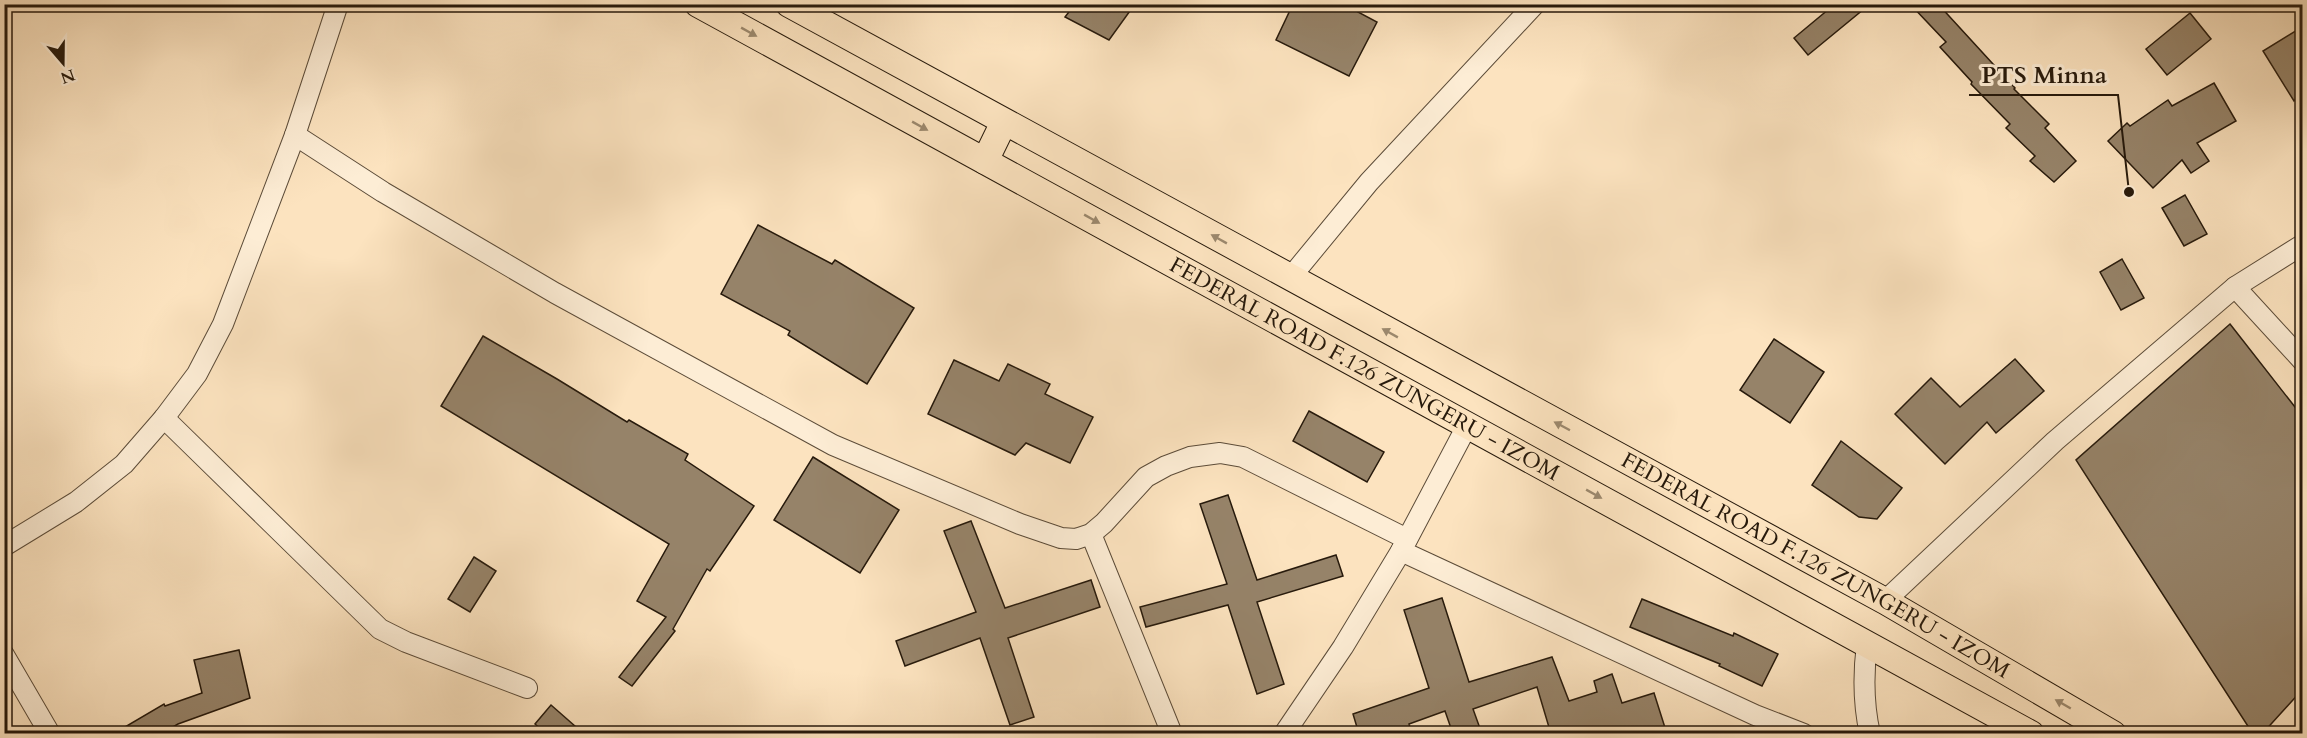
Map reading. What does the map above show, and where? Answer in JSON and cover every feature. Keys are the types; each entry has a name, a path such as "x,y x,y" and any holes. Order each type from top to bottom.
{"main road":[{"name":"FEDERAL ROAD F.126 ZUNGERU - IZOM","path":"698,4 2031,734"},
{"name":"FEDERAL ROAD F.126 ZUNGERU - IZOM","path":"789,4 1885,601 2113,734"},
{"path":"985,161 1004,122"}],"street":[{"path":"4,546 76,502 124,464 164,418 197,374 224,324 295,135 338,4"},
{"path":"1290,278 1369,182 1535,4"},
{"path":"295,135 383,192 555,293 833,445 1020,524 1060,538 1076,539 1091,534 1104,524 1146,477 1166,466 1190,458 1220,453 1244,457 1404,545 1713,696 1804,734"},
{"path":"1885,601 2055,441 2235,287 2302,245"},
{"path":"2235,287 2302,360"},
{"path":"164,418 380,629 406,642 527,688"},
{"path":"1284,734 1343,647 1404,545 1468,424"},
{"path":"1091,534 1172,734"},
{"path":"1867,644 1864,709 1870,734"},
{"path":"4,655 50,734"}],"building":[{"path":"1075,4 1135,4 1109,40 1065,17"},
{"path":"1293,4 1343,4 1377,22 1349,76 1276,40"},
{"path":"1835,4 1870,4 1808,55 1794,38"},
{"path":"1910,4 1938,4 2014,89 2049,124 2045,128 2076,161 2054,182 2030,161 2035,156 2006,128 2010,124 1971,84 1972,82 1940,47 1946,42"},
{"path":"2190,13 2211,39 2167,75 2146,49"},
{"path":"2302,27 2302,92 2294,101 2263,51"},
{"path":"2214,83 2236,121 2197,143 2209,161 2191,173 2182,160 2153,188 2108,141 2127,123 2130,126 2168,100 2172,106"},
{"path":"2185,195 2207,234 2184,246 2162,208"},
{"path":"758,225 832,264 835,260 914,308 867,384 788,335 790,331 721,294"},
{"path":"2122,259 2144,298 2121,310 2100,272"},
{"path":"2230,324 2302,416 2302,690 2262,734 2253,734 2076,460"},
{"path":"483,336 627,422 629,420 688,454 685,460 754,506 710,571 707,569 673,629 675,631 632,686 619,677 666,617 637,601 669,544 441,406"},
{"path":"1774,339 1824,372 1790,423 1740,390"},
{"path":"2015,359 2044,391 1996,433 1987,422 1945,464 1895,414 1931,378 1960,407"},
{"path":"954,360 999,381 1008,364 1050,384 1045,394 1093,417 1070,463 1026,443 1015,455 928,414"},
{"path":"1309,411 1384,452 1367,482 1293,441"},
{"path":"1841,441 1902,488 1877,519 1859,517 1812,485"},
{"path":"813,457 899,510 860,573 774,520"},
{"path":"1228,495 1257,580 1336,555 1343,576 1257,602 1284,684 1257,694 1228,605 1146,627 1140,607 1227,584 1200,504"},
{"path":"971,521 1005,608 1091,580 1100,607 1008,638 1034,717 1010,725 980,638 905,666 896,641 976,612 944,531"},
{"path":"474,557 496,571 470,612 448,599"},
{"path":"1442,598 1469,682 1552,657 1569,701 1597,692 1594,681 1612,674 1622,703 1654,693 1667,734 1551,734 1537,687 1473,709 1482,734 1453,734 1445,711 1409,724 1412,734 1359,734 1353,714 1429,688 1404,610"},
{"path":"1642,599 1733,636 1734,633 1778,654 1762,686 1719,666 1720,664 1630,627"},
{"path":"239,650 250,698 178,724 161,734 113,734 164,704 165,706 202,693 194,660"},
{"path":"551,705 584,734 546,734 535,724"}],"place":[{"name":"PTS Minna","path":"2129,192"}]}
